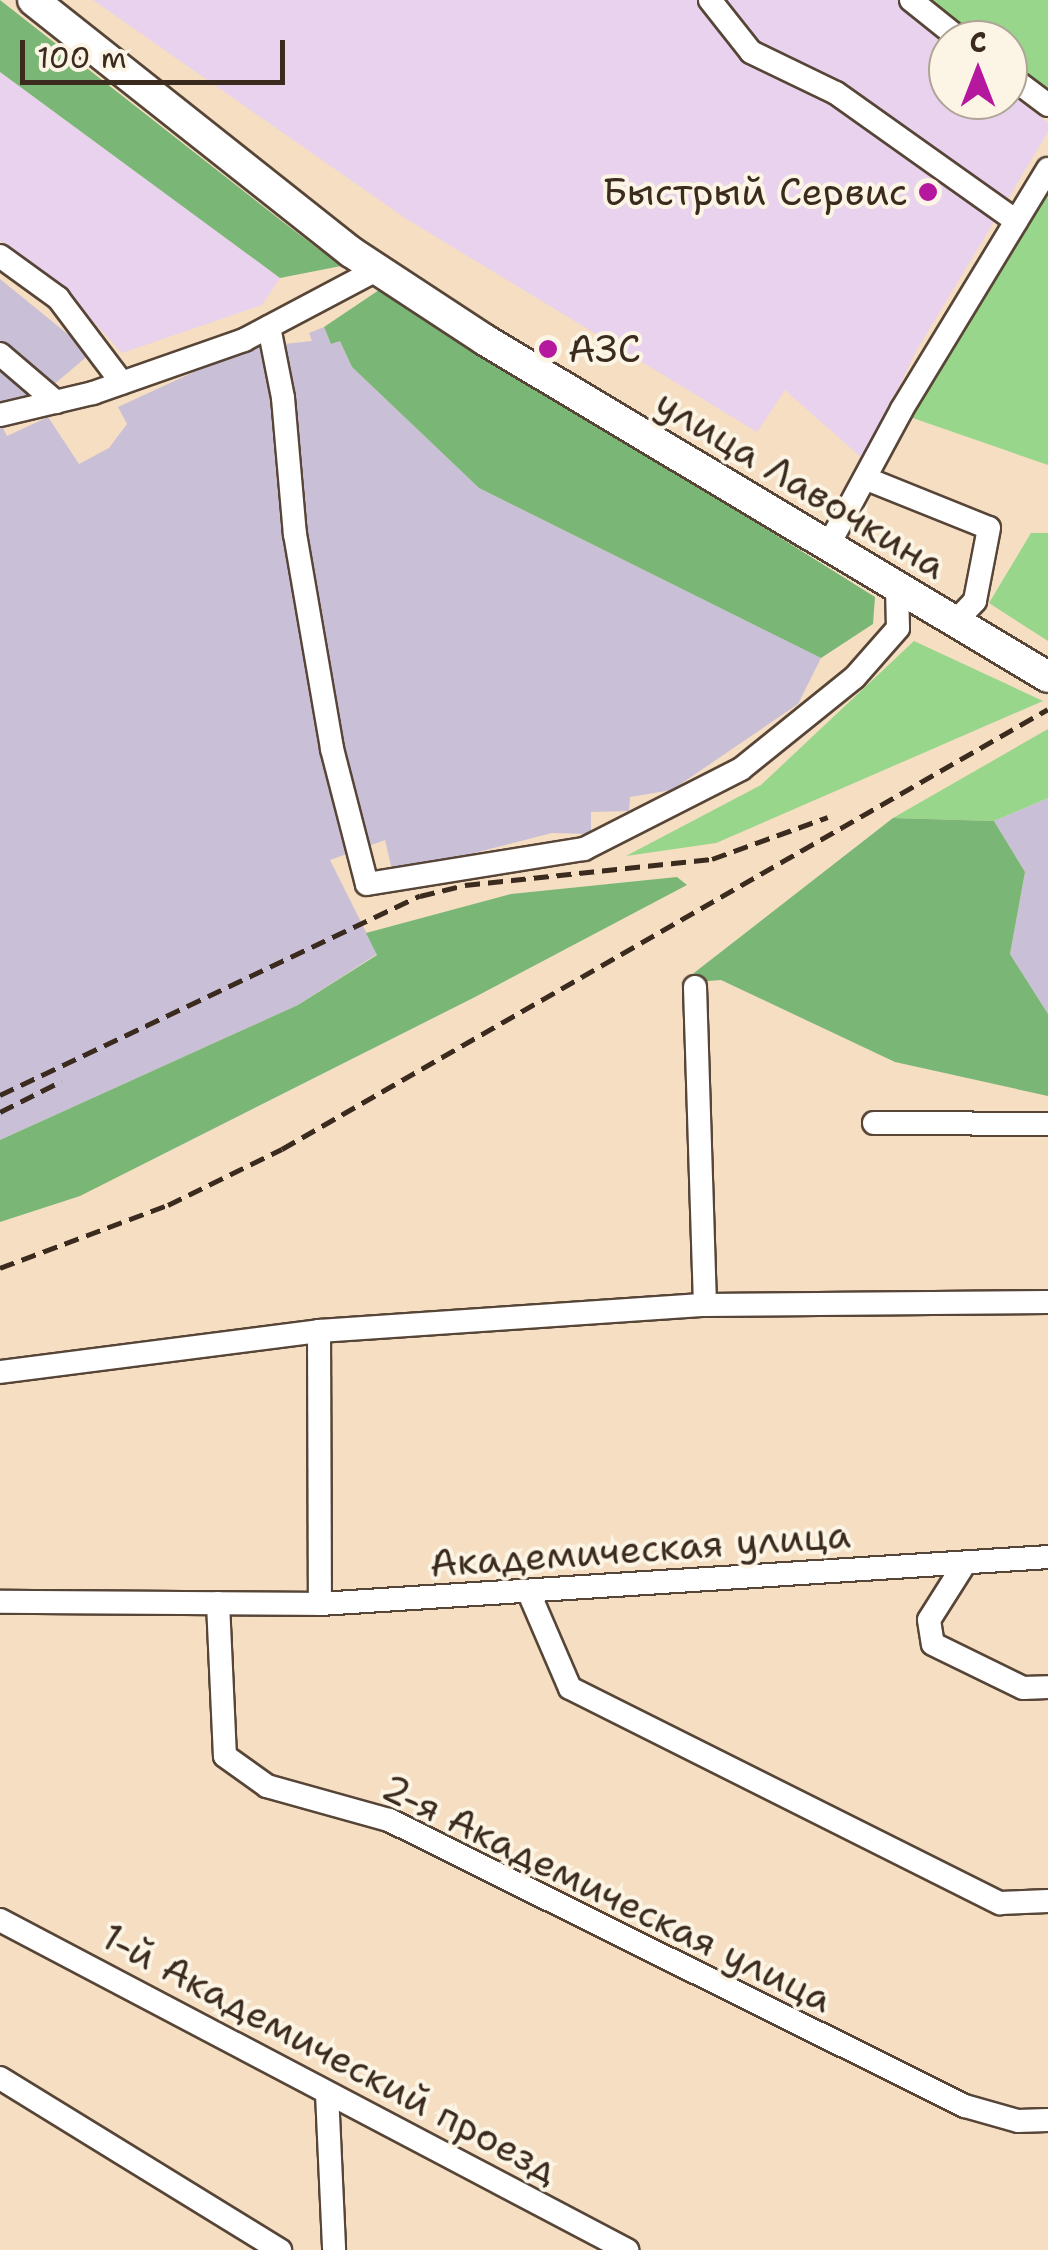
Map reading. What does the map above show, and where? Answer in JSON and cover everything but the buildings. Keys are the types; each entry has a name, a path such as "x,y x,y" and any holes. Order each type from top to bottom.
{"main road":[{"name":"улица Лавочкина","path":"33,0 378,269 954,624 1048,677"}],"street":[{"path":"710,0 751,52 836,92 1016,222"},
{"path":"910,0 936,20"},
{"path":"828,546 1048,169"},
{"path":"0,256 58,298 122,383"},
{"path":"0,415 122,383 269,327 378,269"},
{"path":"269,327 284,398 294,534 332,749 367,884 584,849 741,769 855,677 898,628 897,588"},
{"path":"0,354 56,402"},
{"path":"867,479 989,528 975,601 954,624"},
{"path":"695,987 705,1305"},
{"path":"874,1123 1048,1124"},
{"path":"0,1372 319,1331 705,1305 1048,1302"},
{"path":"319,1331 320,1604"},
{"name":"Академическая улица","path":"0,1602 320,1604 1048,1557"},
{"path":"965,1563 929,1620 934,1644 1023,1688 1048,1687"},
{"path":"529,1593 570,1688 1000,1903 1048,1901"},
{"name":"2-я Академическая улица","path":"218,1603 225,1756 267,1786 389,1820 965,2106 1018,2121 1048,2120"},
{"name":"1-й Академический проезд","path":"0,1920 626,2250"},
{"path":"0,2078 280,2250"},
{"path":"328,2092 334,2250"}],"shaded area":[{"path":"93,0 898,0 928,25 928,120 1028,120 1028,106 1048,123 1048,132 916,351 864,460 785,390 757,432 405,218"},
{"path":"0,72 280,278 262,305 122,353 65,291 0,241"},
{"path":"0,279 91,353 38,398 0,406"},
{"path":"324,327 331,344 340,340 352,367 479,488 821,658 798,704 672,790 630,797 629,811 591,812 591,834 552,833 393,874 385,840 330,860 377,954 298,1005 0,1140 0,422 7,436 48,417 79,464 109,448 127,424 118,407 246,348 312,341 309,333"},
{"path":"1048,798 1048,1014 1010,954 1025,872 994,821"}],"green space":[{"path":"0,0 341,266 280,278 0,72"},
{"path":"924,0 1048,0 1048,94 1028,79 1028,20 950,20"},
{"path":"1048,192 1048,465 907,416"},
{"path":"382,288 875,597 873,624 821,658 479,488 352,367 340,341 331,344 324,327"},
{"path":"1031,533 1048,533 1048,641 989,603"},
{"path":"914,641 1043,701 716,843 626,856 761,785"},
{"path":"1048,729 1048,798 994,821 893,818"},
{"path":"893,818 994,821 1025,872 1010,954 1048,1014 1048,1096 895,1062 721,980 681,983"},
{"path":"677,877 687,885 475,997 80,1196 0,1222 0,1140 298,1005 377,955 366,933 511,894"}],"railway":[{"path":"0,1268 168,1205 282,1149 1048,709"},
{"path":"0,1095 420,896 465,885 712,859 828,817"},
{"path":"0,1112 62,1081"}],"place":[{"name":"Быстрый Сервис","path":"928,192"},
{"name":"АЗС","path":"548,349"}]}
